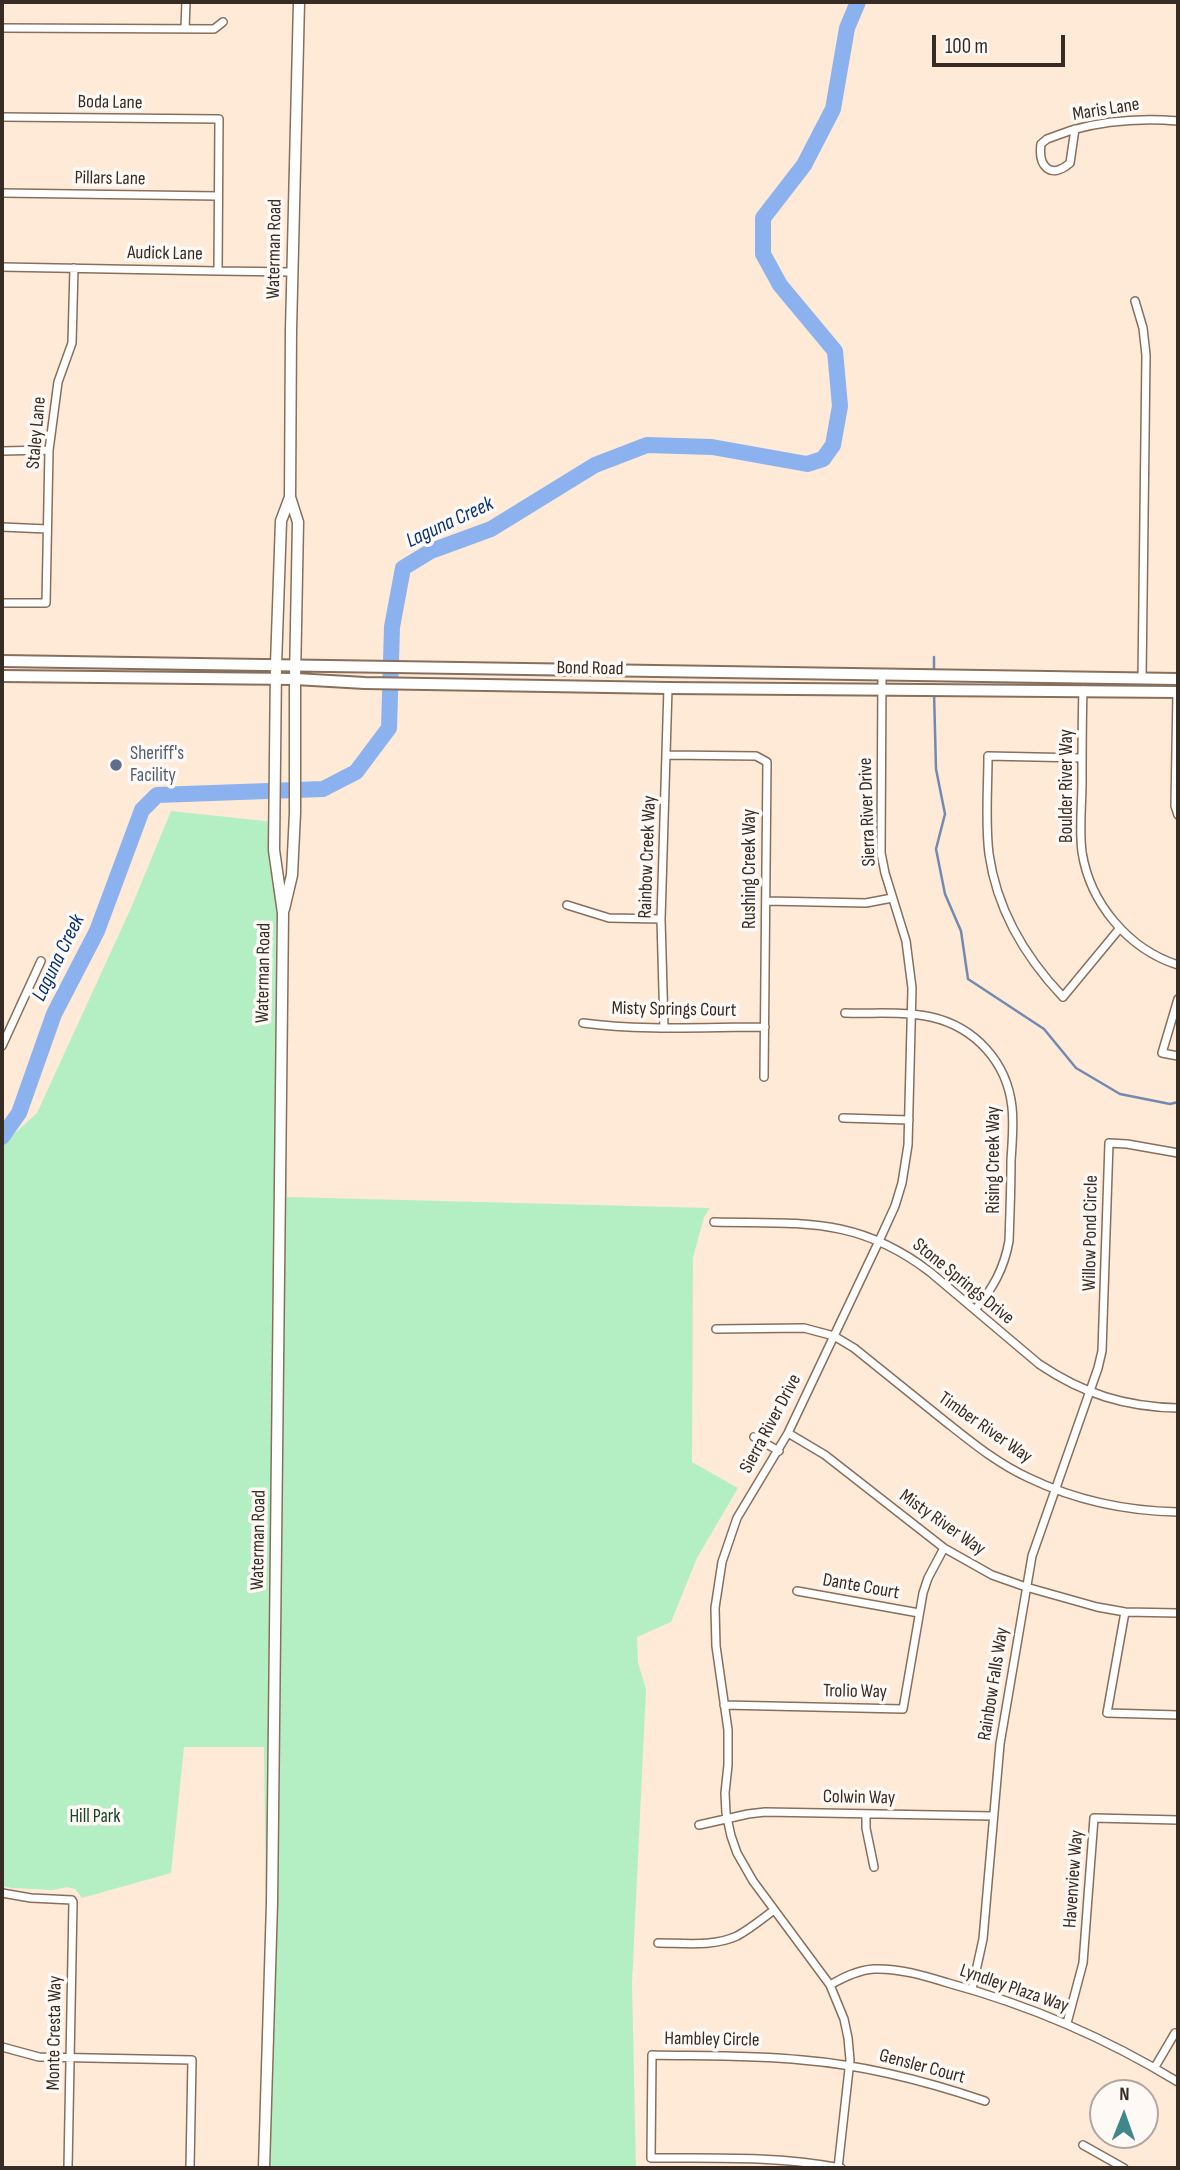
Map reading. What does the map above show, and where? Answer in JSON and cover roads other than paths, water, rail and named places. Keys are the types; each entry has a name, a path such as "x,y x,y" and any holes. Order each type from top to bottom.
{"main road":[{"name":"Waterman Road","path":"283,913 292,875 295,813 298,522 290,496 299,2"},
{"name":"Waterman Road","path":"264,2168 272,1903 283,913 274,850 276,664 281,521 290,496"},
{"name":"Bond Road","path":"2,662 1173,679"},
{"path":"668,688 672,682 679,679 751,680 773,674"},
{"name":"Bond Road","path":"2,676 295,679 365,683 668,688 1178,692"},
{"path":"1083,690 1091,684 1157,684 1173,679"}],"street":[{"path":"186,2 186,29"},
{"path":"2,28 214,29 223,22"},
{"name":"Boda Lane","path":"2,117 219,119"},
{"name":"Audick Lane","path":"2,267 218,271 219,119"},
{"name":"Maris Lane","path":"1075,129 1070,163 1054,171 1044,166 1039,157 1041,144 1047,139 1075,129 1125,120 1178,121"},
{"name":"Pillars Lane","path":"2,192 218,196"},
{"name":"Staley Lane","path":"2,603 46,603 50,450 58,382 72,343 74,268"},
{"path":"218,271 292,272"},
{"path":"1135,301 1143,328 1146,355 1142,679"},
{"path":"2,451 50,450"},
{"path":"2,527 47,528"},
{"name":"Sierra River Drive","path":"839,2168 850,2066 844,2019 830,1985 744,1868 731,1836 725,1793 728,1748 715,1625 717,1587 722,1562 737,1518 788,1433 879,1241 902,1183 909,1120 912,988 908,953 885,873 880,835 882,675"},
{"name":"Rainbow Creek Way","path":"664,1027 661,919 668,688"},
{"name":"Boulder River Way","path":"1083,690 1083,852 1093,887 1108,915 1120,928 1148,951 1178,965"},
{"path":"1178,692 1175,806 1178,815"},
{"name":"Rushing Creek Way","path":"667,755 756,756 767,762 764,1077"},
{"path":"1082,758 988,756 988,830 993,875 1006,916 1017,939 1063,998 1120,928"},
{"path":"766,901 866,903 892,898"},
{"path":"567,905 610,918 661,919"},
{"path":"2,1046 41,961"},
{"path":"1178,999 1161,1053 1178,1056"},
{"name":"Rising Creek Way","path":"845,1013 928,1016 945,1020 971,1034 999,1066 1010,1094 1013,1117 1009,1241 996,1283 975,1310"},
{"name":"Misty Springs Court","path":"583,1023 604,1026 765,1027"},
{"path":"844,1118 909,1120"},
{"name":"Willow Pond Circle","path":"1090,1393 1100,1360 1104,1334 1109,1143 1178,1153"},
{"name":"Stone Springs Drive","path":"714,1222 815,1224 860,1233 914,1259 1058,1377 1090,1393 1127,1404 1178,1408"},
{"path":"716,1329 804,1328 834,1336"},
{"name":"Timber River Way","path":"834,1336 854,1348 978,1448 1026,1477 1054,1490 1090,1501 1119,1507 1178,1512"},
{"name":"Rainbow Falls Way","path":"972,1989 983,1939 1000,1744 1026,1587 1037,1540 1090,1393"},
{"name":"Misty River Way","path":"788,1433 825,1455 944,1548 992,1574 1026,1587 1097,1607 1125,1612 1178,1614"},
{"path":"754,1437 779,1451"},
{"name":"Trolio Way","path":"724,1705 903,1709 919,1613 928,1578 944,1548"},
{"name":"Dante Court","path":"797,1591 919,1613"},
{"path":"1125,1612 1107,1713 1178,1715"},
{"name":"Colwin Way","path":"699,1825 765,1812 992,1816"},
{"path":"866,1814 874,1867"},
{"name":"Havenview Way","path":"1067,2023 1083,1963 1094,1818 1178,1820"},
{"name":"Monte Cresta Way","path":"2,1893 72,1900 68,2168"},
{"path":"658,1943 708,1943 730,1939 751,1928 774,1910"},
{"name":"Lyndley Plaza Way","path":"830,1985 858,1972 886,1969 972,1989 1067,2023 1155,2067 1178,2082"},
{"path":"1155,2067 1175,2033"},
{"path":"2,2048 39,2057 192,2060 190,2168"},
{"name":"Hambley Circle","path":"839,2168 748,2158 651,2158 652,2056 765,2057 850,2066"},
{"name":"Gensler Court","path":"850,2066 922,2081 985,2101"},
{"path":"1083,2145 1124,2168"}],"waterway":[{"name":"Laguna Creek","path":"2,1137 19,1113 54,1014 97,931 142,810 157,795 323,789 356,772 389,728 392,627 403,568 431,551 491,529 595,465 647,445 712,447 807,464 823,459 833,445 840,406 835,351 780,285 763,254 763,218 804,165 833,109 847,28 858,2"},
{"path":"934,657 934,671"},
{"path":"934,692 936,769 945,814 936,849 945,894 961,931 968,979 1044,1029 1076,1068 1120,1094 1170,1104 1178,1102"}],"place":[{"name":"Sheriff's Facility","path":"116,765"}],"park label":[{"name":"Hill Park","path":"95,1817"}]}
